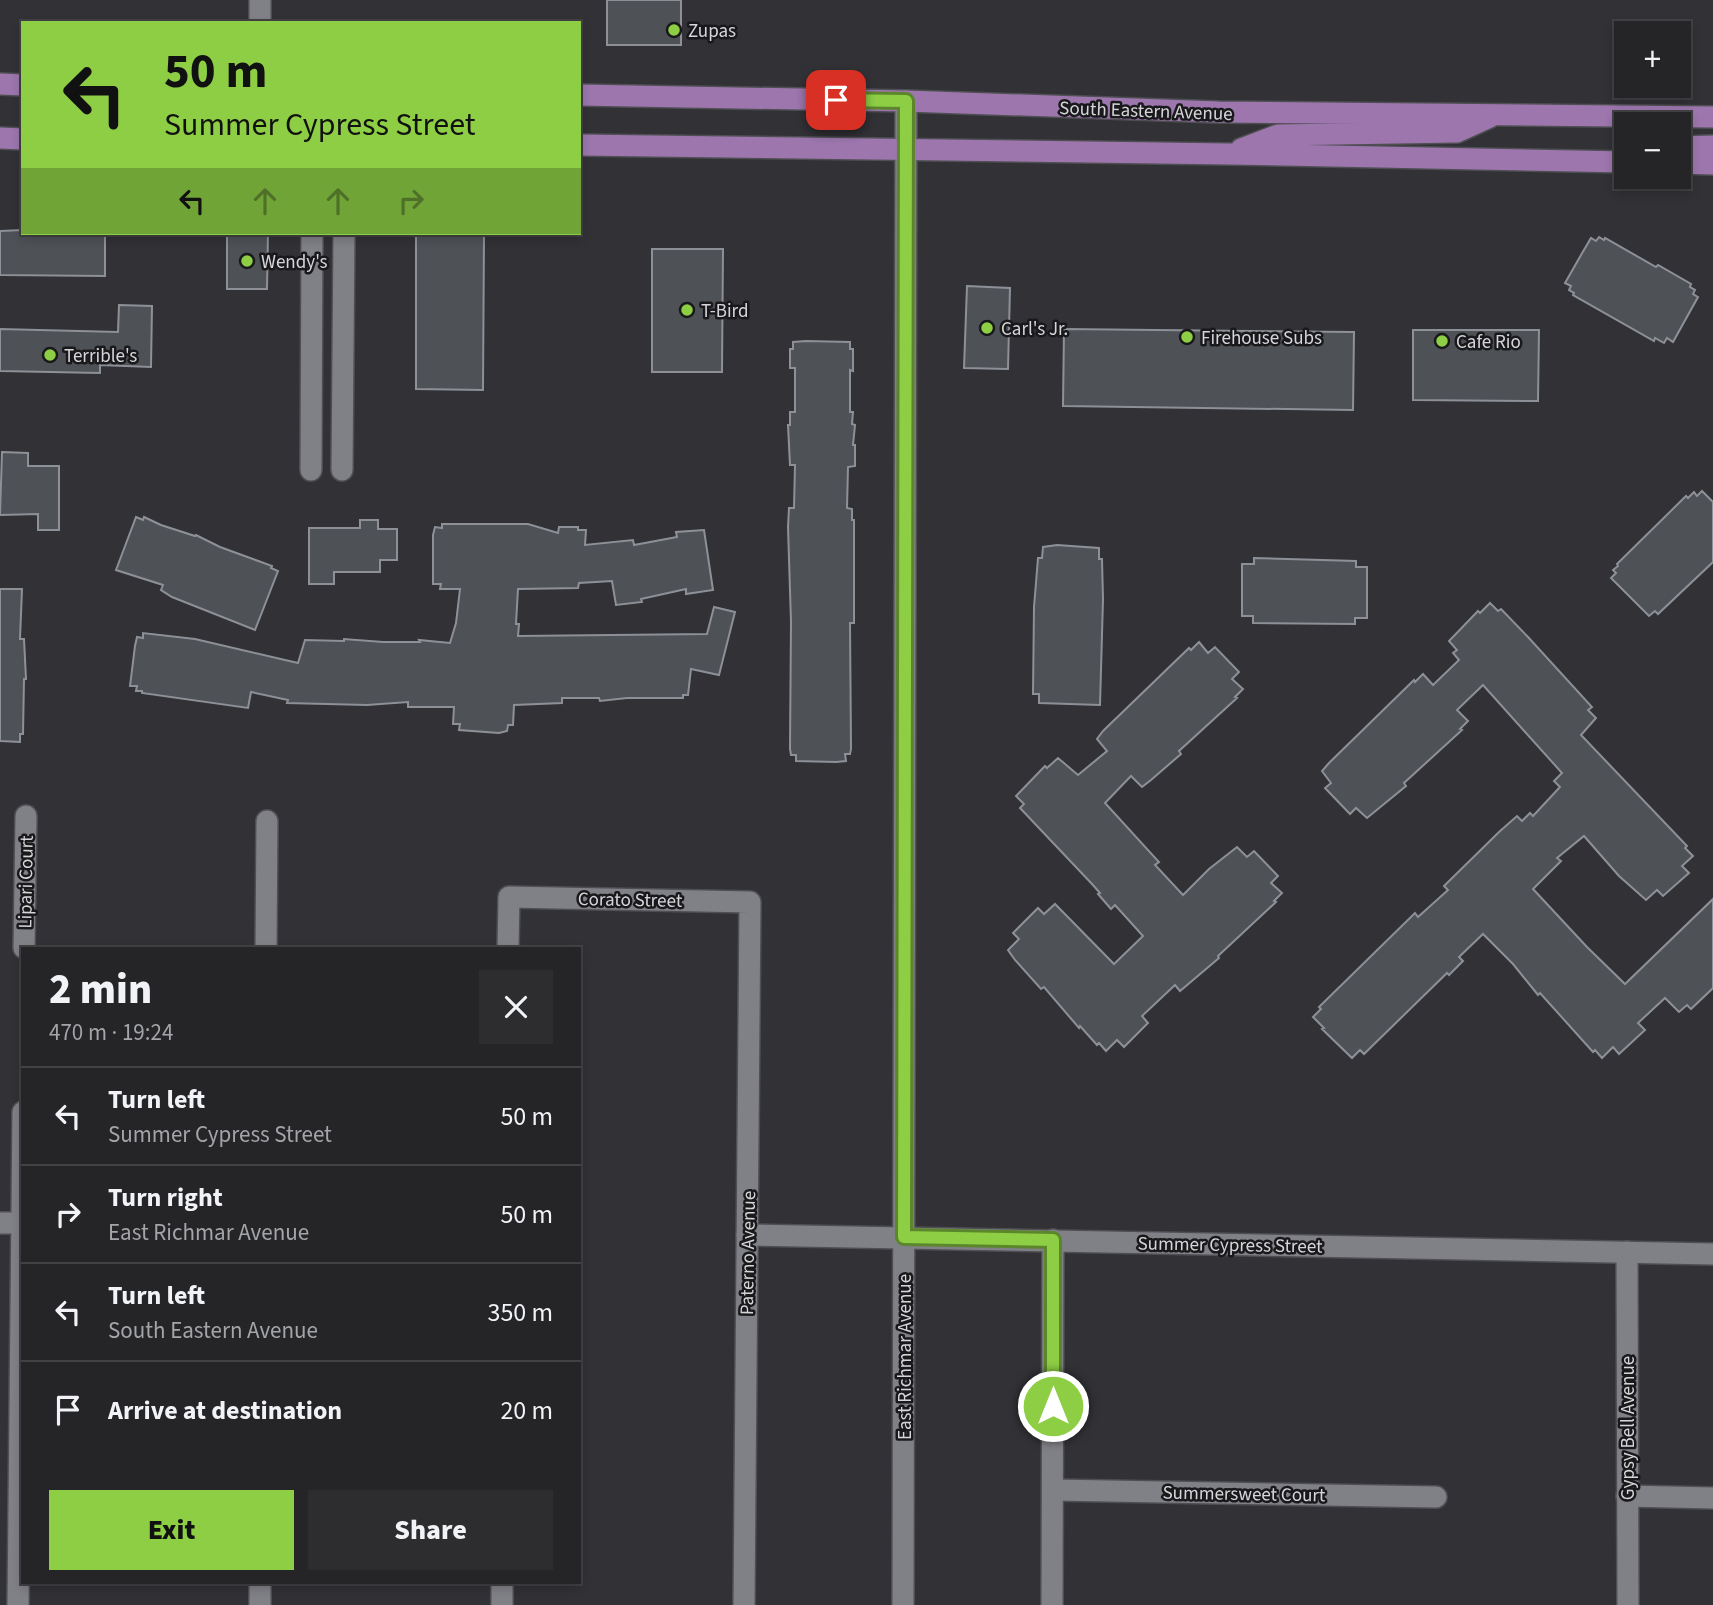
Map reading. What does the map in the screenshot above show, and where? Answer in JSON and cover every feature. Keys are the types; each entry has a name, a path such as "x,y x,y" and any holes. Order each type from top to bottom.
{"main road":[{"path":"0,84 21,85"},
{"name":"South Eastern Avenue","path":"581,95 906,101 1219,112 1713,117"},
{"path":"1229,154 1278,135 1457,132 1496,115"},
{"path":"0,138 21,139"},
{"path":"581,145 1614,162"},
{"path":"1691,147 1713,146"},
{"path":"1596,162 1614,157"},
{"path":"1691,163 1713,164"}],"street":[{"path":"260,0 260,21"},
{"name":"East Richmar Avenue","path":"903,1605 906,101"},
{"path":"311,470 312,235"},
{"path":"342,470 344,235"},
{"name":"Lipari Court","path":"24,947 26,816"},
{"path":"266,947 267,821"},
{"name":"Corato Street","path":"508,947 509,897 750,902"},
{"name":"Paterno Avenue","path":"744,1605 750,902"},
{"path":"0,1223 21,1223"},
{"name":"Summer Cypress Street","path":"747,1234 1713,1254"},
{"path":"1052,1605 1053,1240"},
{"name":"Gypsy Bell Avenue","path":"1627,1252 1628,1605"},
{"path":"18,1605 21,1318"},
{"name":"Summersweet Court","path":"1053,1489 1436,1497"},
{"path":"1627,1496 1713,1498"},
{"path":"260,1584 260,1605"},
{"path":"502,1584 502,1605"}],"building":[{"path":"607,0 681,0 681,45 607,45"},
{"path":"21,230 21,235 105,235 105,276 0,275 0,231"},
{"name":"Wendy's","path":"227,235 268,235 267,289 227,289"},
{"path":"416,235 484,235 483,390 416,389"},
{"path":"1599,237 1691,284 1690,287 1695,290 1693,294 1698,297 1673,342 1667,338 1664,343 1655,338 1654,341 1573,295 1569,290 1571,286 1565,283 1591,238 1596,241"},
{"name":"T-Bird","path":"652,249 723,249 722,372 652,372"},
{"name":"Carl's Jr.","path":"967,286 1010,288 1008,369 964,368"},
{"name":"Terrible's","path":"119,305 152,306 151,367 100,365 100,373 0,371 0,329 118,332"},
{"path":"1064,329 1354,332 1353,410 1063,406"},
{"path":"1413,330 1539,330 1538,401 1413,400"},
{"path":"793,342 850,342 850,349 853,349 850,412 853,412 852,424 855,425 855,466 848,467 847,508 852,509 854,520 854,623 850,623 851,749 850,754 845,754 846,761 836,762 796,761 796,755 791,755 790,749 791,622 788,527 789,508 794,508 795,465 790,465 788,425 790,412 795,412 795,368 790,368 790,349 793,349"},
{"path":"2,452 28,453 28,466 59,466 59,530 38,530 38,514 0,515"},
{"path":"1702,491 1713,502 1713,562 1658,614 1655,611 1649,616 1611,578 1616,573 1613,570 1686,496 1688,498 1694,492 1697,496"},
{"path":"136,517 143,520 144,517 196,535 272,566 271,568 278,571 255,630 172,597 161,590 163,585 116,570"},
{"path":"360,520 378,520 378,529 397,529 397,560 380,560 380,572 334,572 334,584 309,584 309,528 360,528"},
{"path":"442,524 528,524 558,533 559,527 578,527 578,530 586,530 585,545 633,540 634,545 677,537 676,532 704,530 713,590 686,594 686,589 641,599 642,602 616,605 612,581 579,583 578,588 518,589 516,624 519,624 518,636 707,634 714,607 735,612 719,675 691,669 688,695 683,695 683,698 600,701 599,698 562,698 562,703 514,705 513,725 508,725 507,731 499,733 459,730 460,724 453,724 454,707 408,707 408,702 367,705 287,703 288,700 251,692 248,708 142,693 136,691 137,686 130,686 137,637 143,638 143,633 195,639 298,663 305,640 420,642 419,640 450,643 456,623 460,589 440,589 441,584 433,584 433,535 435,527 442,528"},
{"path":"1057,545 1099,548 1099,559 1102,559 1100,705 1039,703 1039,694 1033,694 1034,607 1038,558 1042,558 1043,547"},
{"path":"1254,558 1356,561 1356,567 1367,567 1367,618 1355,618 1355,624 1253,623 1253,616 1242,616 1242,564 1254,564"},
{"path":"0,589 22,589 20,639 24,639 26,679 23,734 20,734 20,742 0,741"},
{"path":"1490,603 1498,611 1501,609 1592,707 1588,710 1596,718 1581,735 1687,846 1685,848 1693,856 1682,866 1689,873 1663,896 1657,890 1646,900 1619,876 1584,836 1557,858 1561,861 1533,889 1625,984 1713,899 1713,988 1691,1009 1687,1005 1679,1012 1665,998 1638,1023 1645,1030 1619,1054 1613,1047 1602,1058 1595,1050 1593,1052 1540,993 1538,995 1513,964 1483,934 1459,957 1463,961 1449,975 1447,973 1364,1054 1360,1050 1352,1058 1313,1017 1321,1009 1319,1007 1415,913 1418,917 1448,890 1444,886 1499,832 1517,816 1522,821 1530,813 1533,816 1560,787 1554,781 1562,773 1483,685 1457,710 1468,721 1460,729 1462,730 1404,783 1406,786 1367,818 1356,808 1350,814 1325,788 1331,783 1322,771 1414,680 1415,682 1423,674 1433,685 1459,660 1453,653 1457,650 1449,641 1478,611 1480,613"},
{"path":"1199,642 1208,653 1215,647 1239,672 1232,679 1243,689 1235,697 1237,698 1179,751 1181,754 1151,780 1142,787 1131,776 1105,803 1159,862 1155,865 1183,895 1209,869 1237,847 1247,857 1254,851 1278,876 1271,883 1282,893 1274,901 1276,902 1218,956 1219,958 1180,991 1175,985 1142,1016 1148,1023 1124,1047 1117,1040 1106,1051 1080,1026 1079,1028 1044,987 1041,989 1015,960 1008,950 1019,939 1013,933 1038,908 1044,914 1055,904 1114,964 1143,936 1115,905 1111,909 1092,884 1020,808 1024,804 1016,796 1045,766 1047,768 1058,758 1078,775 1107,751 1097,739 1103,731 1189,648 1191,650"}],"place":[{"name":"Zupas","path":"674,30"},
{"name":"Wendy's","path":"247,261"},
{"name":"T-Bird","path":"687,310"},
{"name":"Carl's Jr.","path":"987,328"},
{"name":"Firehouse Subs","path":"1187,337"},
{"name":"Cafe Rio","path":"1442,341"},
{"name":"Terrible's","path":"50,355"}],"route":[{"path":"836,100 906,101 904,1237 1053,1240 1053,1406"}]}
